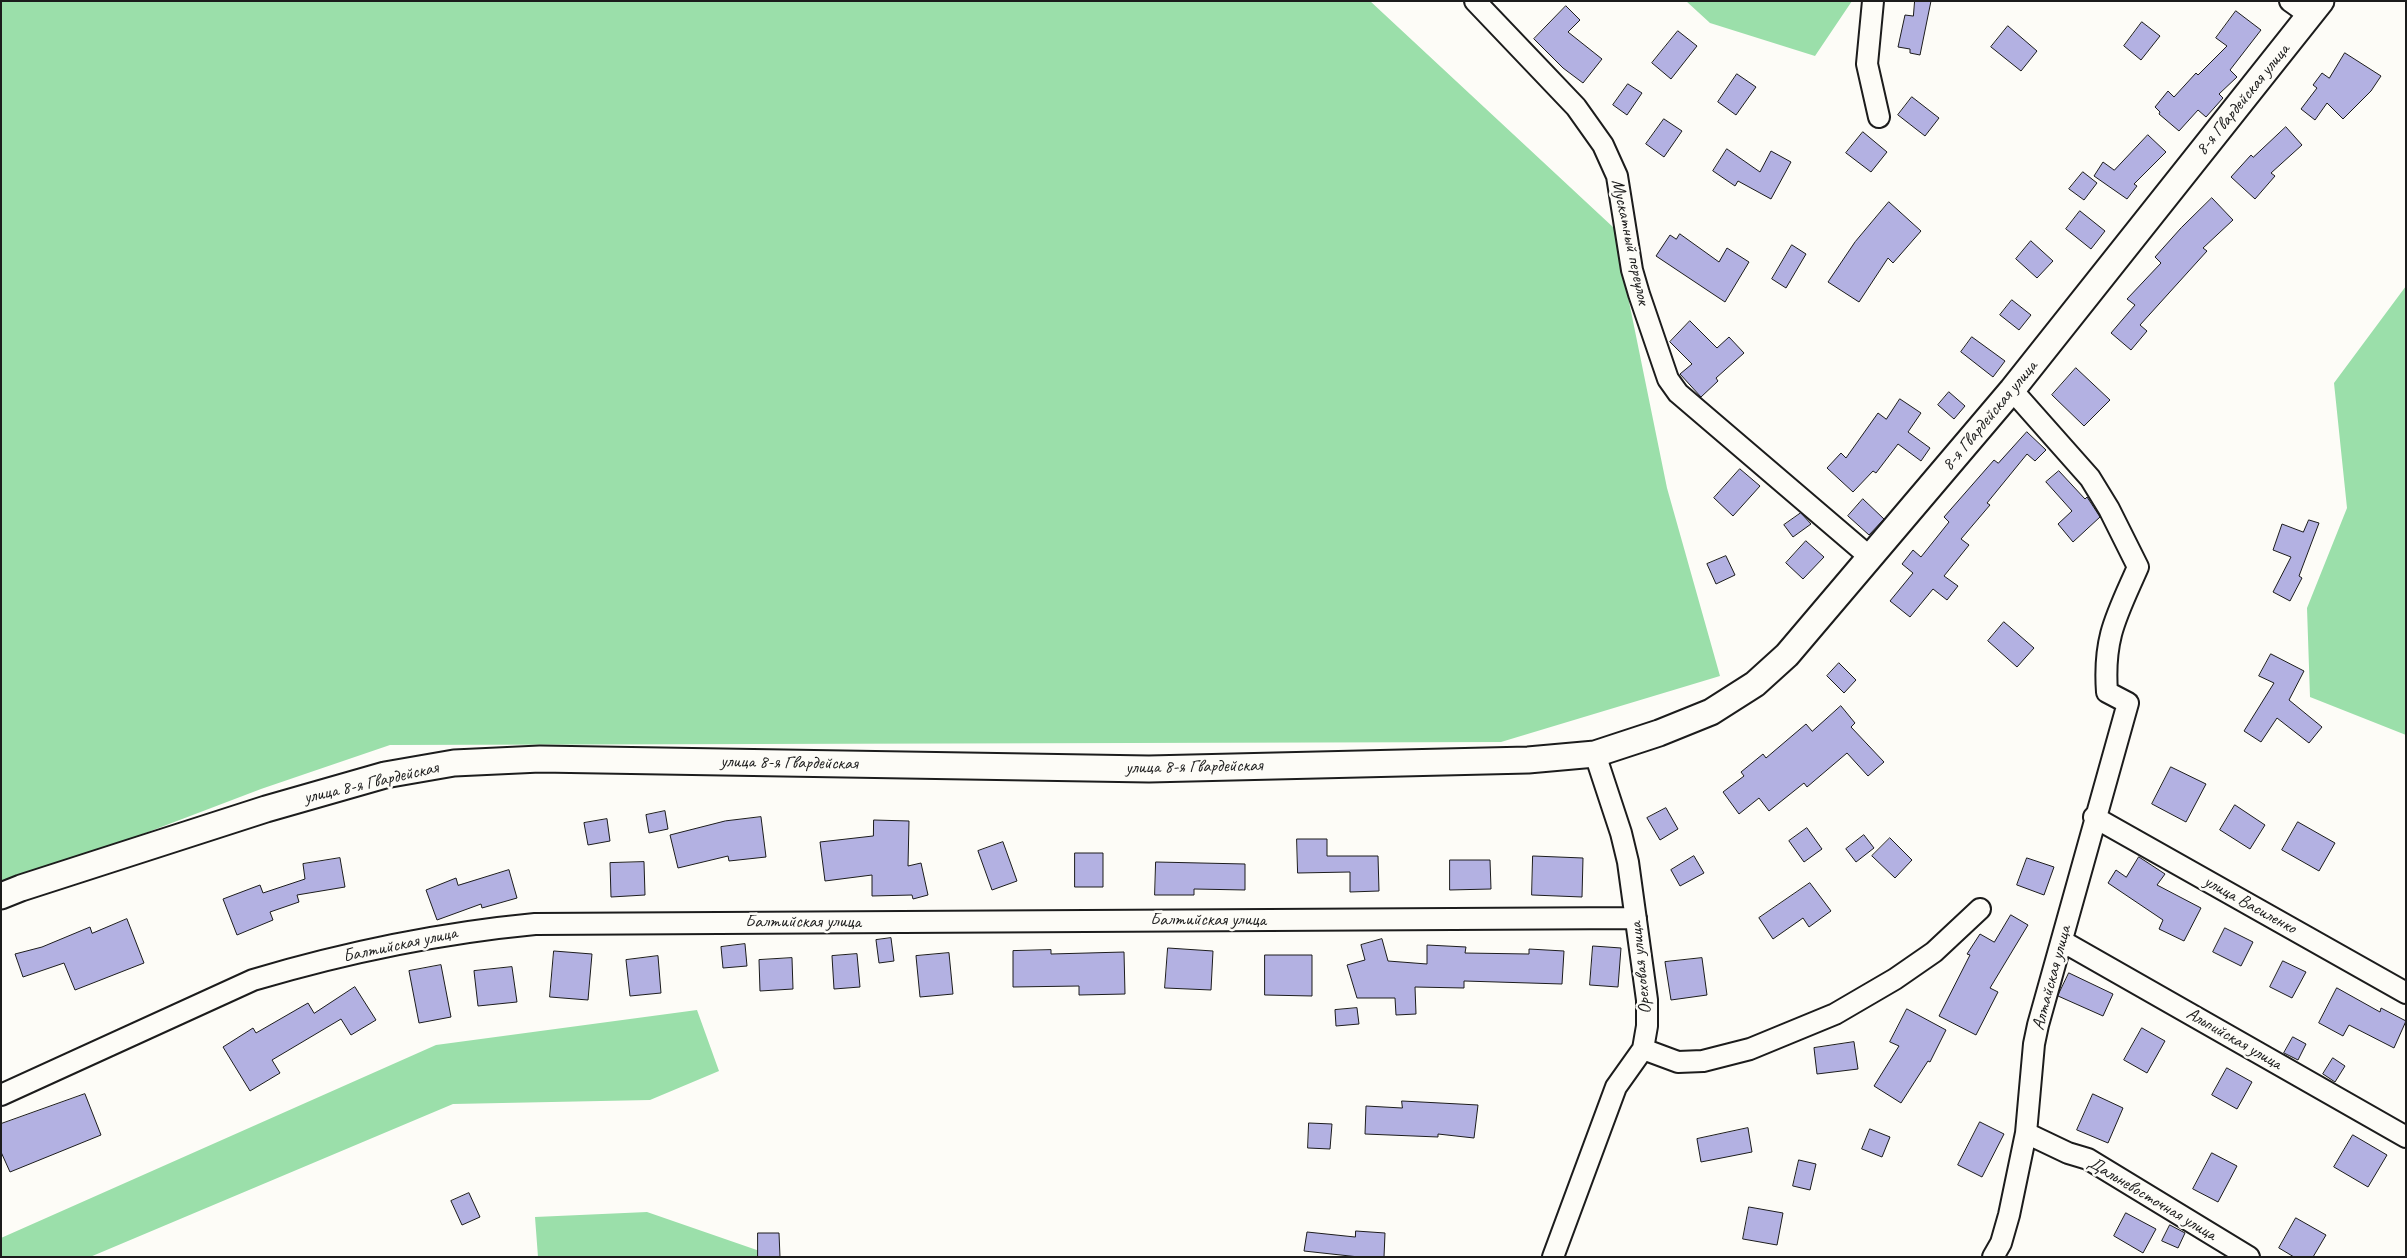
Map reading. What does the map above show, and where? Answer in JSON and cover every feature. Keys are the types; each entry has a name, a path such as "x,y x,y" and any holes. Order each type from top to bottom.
{"street":[{"name":"Мускатный переулок","path":"1475,1 1576,107 1603,145 1617,176 1632,270 1639,294 1668,378 1678,393 1872,558"},
{"path":"1873,1 1867,64 1879,117"},
{"path":"2290,1 2316,8"},
{"name":"8-я Гвардейская улица","path":"1595,754 1659,733 1710,712 1755,684 1787,655 1872,558 2012,390 2316,8"},
{"name":"Алтайская улица","path":"1993,1257 2001,1243 2009,1215 2026,1132 2034,1044 2094,817 2128,702 2107,692 2107,647 2112,624 2138,567 2109,509 2090,478 2012,390"},
{"name":"улица 8-я Гвардейская","path":"1,896 266,809 386,775 454,763 540,759 1149,769 1528,760 1595,754"},
{"name":"Ореховая улица","path":"1553,1257 1616,1087 1643,1049 1647,1026 1647,1000 1628,862 1621,833 1595,754"},
{"name":"улица Василенко","path":"2094,817 2406,993"},
{"path":"1643,1049 1678,1062 1703,1061 1750,1049 1835,1014 1895,979 1934,952 1980,909"},
{"name":"Балтийская улица","path":"1,1095 253,980 293,968 435,937 494,928 545,924 1636,918"},
{"name":"Альпийская улица","path":"2062,940 2406,1137"},
{"name":"Дальневосточная улица","path":"2026,1132 2068,1153 2088,1159 2249,1257"}],"green space":[{"path":"1,1 1370,1 1614,228 1667,488 1720,676 1501,742 390,745 261,789 1,888"},
{"path":"1686,1 1852,1 1815,56 1710,23"},
{"path":"2406,286 2406,735 2310,697 2307,608 2347,508 2334,383"},
{"path":"697,1010 719,1071 650,1100 453,1104 90,1257 1,1257 1,1238 436,1045"},
{"path":"647,1212 777,1257 538,1257 535,1217"}],"building":[{"path":"1915,1 1931,1 1920,55 1910,53 1910,49 1898,47 1905,15 1913,16"},
{"path":"1566,6 1580,20 1568,32 1602,59 1583,83 1563,68 1534,39"},
{"path":"2236,11 2261,30 2230,70 2237,77 2219,94 2223,98 2206,117 2198,110 2179,131 2159,114 2160,112 2155,107 2168,91 2174,97 2196,73 2198,75 2227,46 2216,38"},
{"path":"2142,22 2160,36 2141,60 2124,46"},
{"path":"2008,26 2037,51 2021,71 1991,47"},
{"path":"1678,31 1697,46 1671,79 1652,63"},
{"path":"2345,53 2381,76 2371,91 2343,119 2327,103 2315,120 2301,109 2317,88 2313,85 2322,73 2329,78"},
{"path":"1737,74 1756,87 1736,115 1718,102"},
{"path":"1628,84 1642,93 1627,115 1613,105"},
{"path":"1912,97 1939,118 1925,136 1898,115"},
{"path":"1664,119 1682,131 1664,157 1646,144"},
{"path":"2286,127 2302,145 2271,173 2275,176 2255,199 2231,177 2251,155 2253,157"},
{"path":"1863,132 1887,152 1871,172 1846,153"},
{"path":"2148,135 2166,152 2134,184 2137,186 2127,199 2094,176 2103,162 2114,170"},
{"path":"1727,149 1760,172 1771,151 1791,162 1771,199 1738,181 1735,186 1713,171"},
{"path":"2083,172 2097,183 2084,200 2069,189"},
{"path":"2212,198 2233,220 2203,248 2207,251 2140,325 2147,331 2131,350 2111,333 2135,305 2127,299 2161,263 2155,257"},
{"path":"1889,202 1921,231 1893,263 1888,258 1859,302 1828,282 1855,242"},
{"path":"2080,211 2105,231 2091,249 2066,229"},
{"path":"1680,234 1719,262 1727,248 1749,262 1725,302 1656,256 1670,235 1676,239"},
{"path":"2031,241 2053,261 2037,278 2016,259"},
{"path":"1792,245 1806,254 1786,288 1772,279"},
{"path":"2012,300 2031,315 2019,330 2000,315"},
{"path":"1690,321 1717,348 1729,337 1744,353 1716,378 1718,381 1701,397 1680,374 1692,364 1670,342"},
{"path":"1972,337 2005,361 1993,377 1961,352"},
{"path":"2076,368 2110,400 2084,426 2052,395"},
{"path":"1949,392 1965,406 1954,419 1938,405"},
{"path":"1900,399 1921,413 1908,432 1930,448 1921,461 1898,444 1876,473 1873,471 1853,492 1827,468 1841,453 1846,458 1878,413 1886,419"},
{"path":"2027,432 2046,450 2035,461 2027,454 1987,503 1990,505 1961,539 1969,545 1944,576 1958,586 1947,600 1933,589 1910,617 1890,601 1913,573 1902,564 1913,550 1921,557 1949,522 1944,517 1994,460 1998,463"},
{"path":"1740,469 1760,486 1733,516 1714,498"},
{"path":"2059,471 2085,499 2087,497 2100,517 2073,542 2058,524 2072,511 2046,482"},
{"path":"1863,499 1884,519 1869,535 1848,516"},
{"path":"1801,513 1811,524 1793,537 1784,525"},
{"path":"2309,520 2319,523 2299,576 2302,578 2290,601 2273,592 2291,557 2273,550 2282,524 2303,532"},
{"path":"1806,541 1824,557 1803,579 1786,563"},
{"path":"1726,556 1735,575 1716,584 1707,564"},
{"path":"2004,622 2034,648 2017,667 1988,641"},
{"path":"2271,654 2304,671 2289,700 2322,727 2309,743 2277,718 2261,742 2244,731 2274,683 2259,676"},
{"path":"1839,663 1856,680 1844,693 1827,676"},
{"path":"1841,706 1855,723 1851,727 1884,762 1868,776 1847,753 1807,787 1804,783 1769,811 1759,798 1739,814 1723,792 1744,776 1741,772 1763,754 1766,758 1806,724 1812,731"},
{"path":"2171,767 2206,784 2186,822 2152,804"},
{"path":"2235,805 2265,825 2250,849 2220,830"},
{"path":"1666,808 1678,829 1660,840 1647,818"},
{"path":"665,811 668,829 649,833 646,815"},
{"path":"761,817 766,857 729,861 728,856 678,868 670,835 725,821"},
{"path":"607,819 610,841 588,845 584,823"},
{"path":"874,820 909,821 908,866 921,863 928,895 913,899 912,895 872,896 872,875 825,881 820,842 873,836"},
{"path":"2298,822 2335,843 2319,871 2282,850"},
{"path":"1807,828 1822,849 1804,862 1789,841"},
{"path":"1864,835 1874,848 1856,862 1846,849"},
{"path":"1890,838 1912,860 1895,878 1872,856"},
{"path":"1297,839 1327,839 1327,856 1378,856 1379,891 1350,892 1350,872 1298,873"},
{"path":"1003,842 1017,881 992,890 978,851"},
{"path":"1075,853 1103,853 1103,887 1075,887"},
{"path":"1533,856 1583,858 1582,897 1532,895"},
{"path":"1694,856 1704,873 1680,886 1671,870"},
{"path":"2139,857 2165,874 2157,885 2201,908 2184,941 2159,929 2163,920 2108,883 2116,870 2126,877"},
{"path":"340,858 345,887 297,895 299,902 270,912 273,920 237,935 223,899 260,885 263,893 305,879 303,864"},
{"path":"2027,858 2054,867 2044,895 2017,885"},
{"path":"1450,860 1490,860 1491,889 1450,890"},
{"path":"644,862 645,895 611,897 610,863"},
{"path":"1156,862 1245,864 1245,890 1194,889 1194,895 1155,895"},
{"path":"509,870 517,898 482,908 481,904 437,920 426,890 456,878 458,885"},
{"path":"1810,883 1831,911 1809,927 1803,918 1773,939 1759,918"},
{"path":"2011,915 2028,925 1990,988 1998,992 1976,1035 1939,1016 1970,955 1967,954 1980,934 1994,942"},
{"path":"127,919 144,963 75,990 64,963 23,977 15,954 42,947 90,927 92,933"},
{"path":"2225,928 2253,942 2241,966 2213,952"},
{"path":"891,938 894,961 879,963 876,940"},
{"path":"1382,939 1388,961 1427,964 1427,945 1466,947 1465,953 1529,954 1529,949 1564,951 1562,984 1464,981 1464,988 1415,987 1416,1014 1396,1015 1395,998 1357,998 1347,965 1365,960 1361,945"},
{"path":"745,944 747,966 723,968 721,947"},
{"path":"1593,946 1621,948 1618,987 1590,985"},
{"path":"1168,948 1213,951 1211,990 1165,988"},
{"path":"1051,950 1051,954 1124,952 1125,994 1079,995 1079,986 1013,987 1013,951"},
{"path":"554,951 592,954 588,1000 550,997"},
{"path":"949,953 953,994 920,997 916,956"},
{"path":"857,954 860,987 834,989 832,956"},
{"path":"1265,955 1312,955 1312,996 1265,995"},
{"path":"658,956 661,993 630,996 626,960"},
{"path":"792,958 793,989 760,991 759,960"},
{"path":"1702,958 1707,995 1671,1000 1665,962"},
{"path":"2283,961 2306,972 2292,998 2270,987"},
{"path":"441,965 451,1017 419,1023 409,971"},
{"path":"512,967 517,1002 478,1006 474,971"},
{"path":"2069,973 2113,994 2103,1016 2058,996"},
{"path":"355,987 376,1020 351,1035 341,1019 272,1060 280,1073 250,1091 223,1047 253,1028 256,1033 308,1003 314,1013"},
{"path":"2337,988 2380,1012 2381,1008 2406,1021 2394,1048 2349,1025 2343,1036 2319,1023"},
{"path":"1357,1008 1359,1024 1336,1026 1335,1010"},
{"path":"1907,1009 1946,1030 1930,1062 1928,1061 1901,1103 1874,1086 1899,1046 1890,1042"},
{"path":"2142,1028 2165,1041 2147,1073 2124,1060"},
{"path":"2293,1037 2306,1044 2298,1060 2284,1053"},
{"path":"1854,1042 1858,1069 1817,1074 1814,1048"},
{"path":"2333,1058 2345,1066 2335,1082 2323,1074"},
{"path":"2227,1068 2252,1082 2237,1109 2212,1095"},
{"path":"85,1094 101,1135 10,1172 1,1152 1,1124"},
{"path":"2093,1094 2123,1108 2108,1143 2077,1130"},
{"path":"1402,1101 1478,1105 1474,1138 1438,1134 1438,1137 1365,1134 1366,1106 1402,1108"},
{"path":"1980,1122 2004,1134 1982,1177 1958,1165"},
{"path":"1309,1123 1332,1124 1330,1149 1308,1148"},
{"path":"1748,1128 1752,1152 1701,1162 1697,1139"},
{"path":"1870,1129 1890,1137 1882,1157 1862,1149"},
{"path":"2353,1135 2387,1155 2368,1187 2334,1167"},
{"path":"2212,1153 2237,1166 2218,1202 2193,1189"},
{"path":"1799,1160 1816,1164 1810,1190 1793,1186"},
{"path":"469,1193 480,1217 462,1225 451,1201"},
{"path":"1749,1207 1783,1213 1777,1245 1743,1239"},
{"path":"2126,1213 2156,1229 2143,1253 2114,1236"},
{"path":"2296,1218 2326,1235 2313,1257 2294,1257 2279,1248"},
{"path":"2170,1225 2185,1233 2178,1248 2162,1241"},
{"path":"1356,1231 1385,1233 1384,1257 1359,1257 1304,1251 1307,1232 1355,1237"},
{"path":"758,1233 779,1233 780,1257 758,1257"}]}
